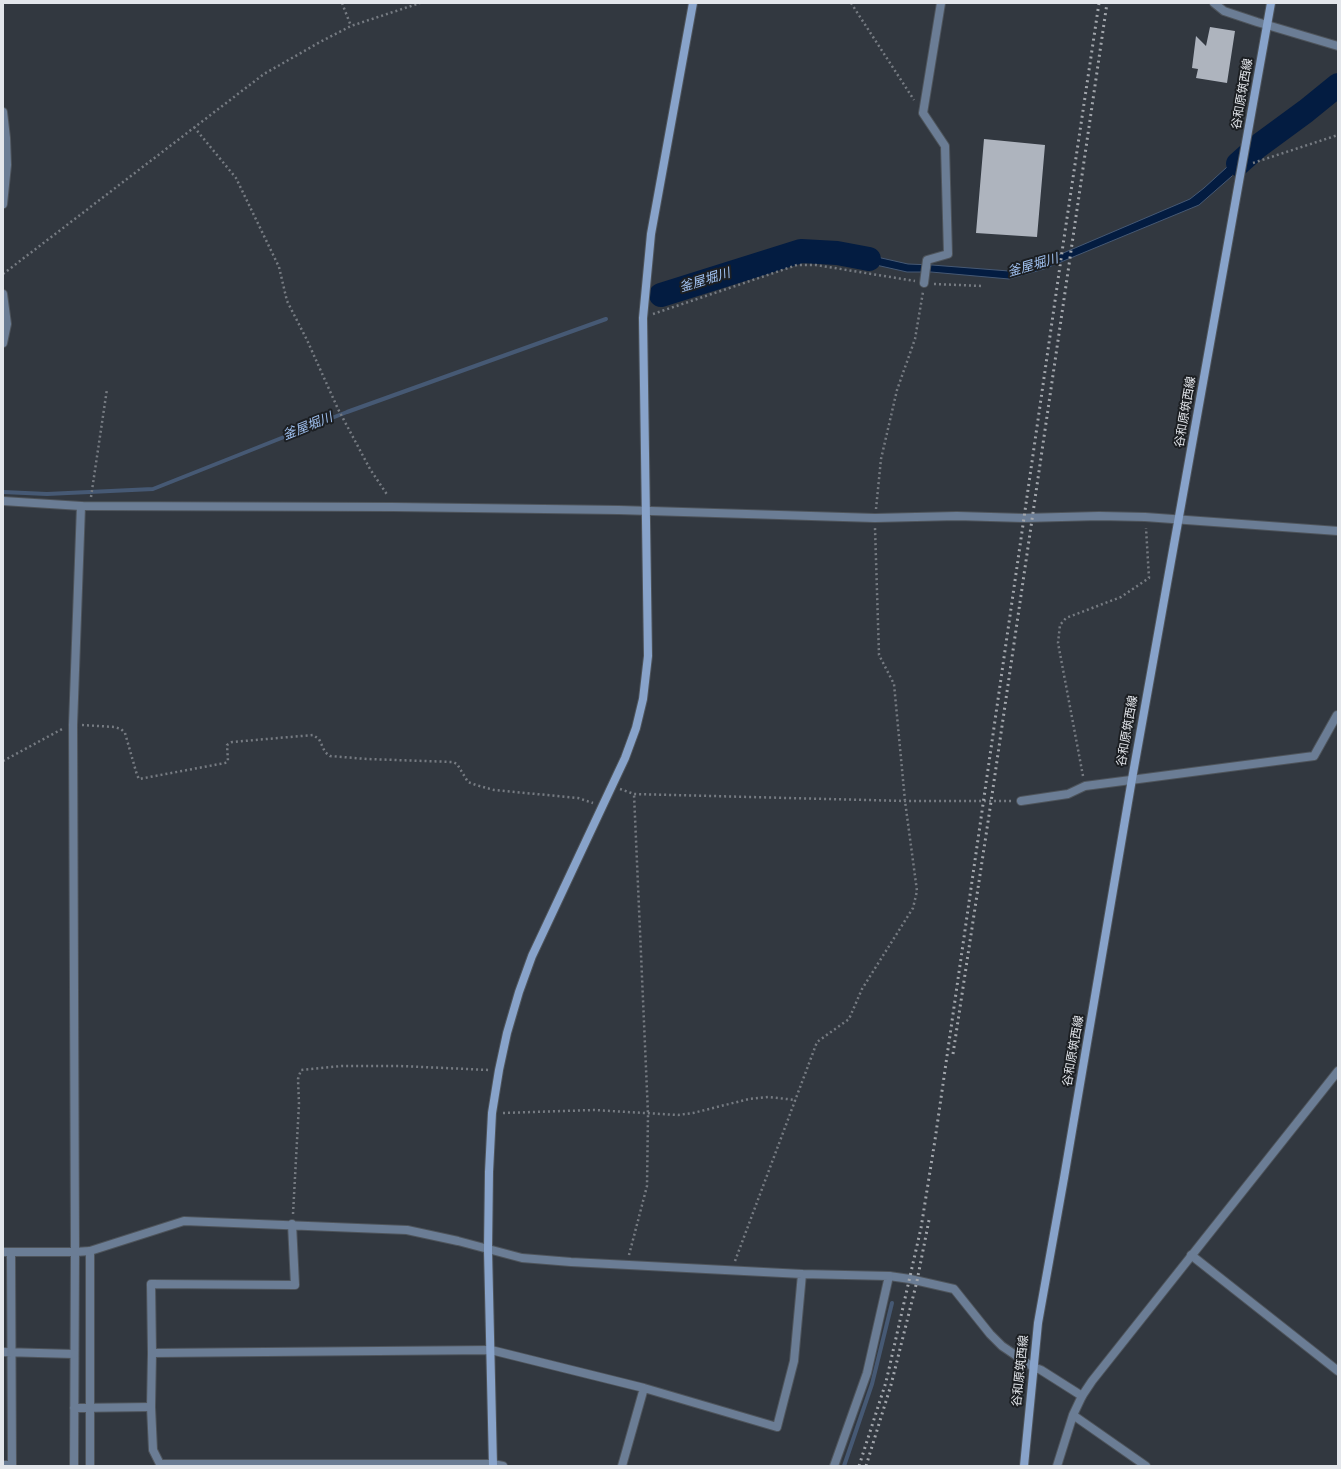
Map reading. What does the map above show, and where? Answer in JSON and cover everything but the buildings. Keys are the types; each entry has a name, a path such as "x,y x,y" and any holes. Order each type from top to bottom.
{"street":[{"path":"493,1465 488,1250 489,1172 492,1113 507,1034 519,992 532,956 625,758 636,728 643,699 648,656 643,318 651,234 693,3"},
{"path":"924,283 927,260 948,254 945,146 923,113 942,3"},
{"path":"1214,3 1224,11 1267,26 1338,46"},
{"name":"谷和原筑西線","path":"1024,1466 1038,1323 1066,1170 1132,779 1271,3"},
{"path":"3,112 7,165 3,204"},
{"path":"3,294 7,324 3,343"},
{"path":"3,501 85,506 393,507 875,518 957,516 1024,518 1099,516 1145,517 1338,531"},
{"path":"74,1466 75,1252 73,725 85,506"},
{"path":"1021,801 1068,794 1085,786 1314,756 1336,715 1338,715"},
{"path":"1056,1466 1073,1415 1082,1396 1092,1381 1117,1347 1338,1071"},
{"path":"3,1465 12,1465 12,1352 7,1252 90,1251 184,1221 292,1224 407,1230 458,1241 522,1258 802,1274 889,1276 910,1279 954,1289 990,1334 1002,1346 1033,1367 1041,1370 1082,1396"},
{"path":"292,1224 294,1285 151,1284 151,1407 153,1450 160,1464 503,1466"},
{"path":"90,1251 90,1466"},
{"path":"1191,1255 1338,1371"},
{"path":"152,1353 491,1350 644,1388 776,1427 794,1361 802,1274"},
{"path":"834,1466 867,1373 889,1276"},
{"path":"3,1352 74,1354"},
{"path":"622,1466 644,1388"},
{"path":"74,1408 151,1407"},
{"path":"1073,1415 1146,1466"}],"path":[{"path":"342,3 352,26"},
{"path":"3,274 264,74 320,42 352,26 420,3"},
{"path":"851,3 923,113"},
{"path":"194,127 236,178 278,267 287,300 338,409 393,507"},
{"path":"1242,166 1338,135"},
{"path":"643,318 797,265 816,265 924,283 983,286"},
{"path":"731,1270 817,1042 849,1020 862,989 913,908 917,891 905,801 894,684 879,655 875,563 875,518 881,459 897,390 915,339 924,283"},
{"path":"85,506 107,389"},
{"path":"1085,786 1058,643 1060,625 1066,618 1121,597 1148,578 1145,517"},
{"path":"3,760 69,725 73,725"},
{"path":"84,725 114,727 121,729 125,733 136,775 139,779 225,763 228,761 227,745 232,742 313,736 319,739 325,752 330,756 366,759 453,762 457,764 468,782 476,785 494,790 578,798 603,806"},
{"path":"613,785 634,794 905,801 1021,801"},
{"path":"626,1265 646,1186 648,1114 634,794"},
{"path":"292,1224 299,1104 298,1079 301,1070 342,1066 393,1066 499,1070"},
{"path":"492,1113 594,1110 678,1115 762,1098 796,1100"}],"water":[{"path":"1260,137 1264,148 1199,205 1044,269 1009,279 931,272 907,272 836,256 837,248 908,264 1009,271 1042,262 1190,199"}],"pier":[{"path":"1253,140 1251,161 1232,178 1233,160"}],"waterway":[{"name":"釜屋堀川","path":"1238,164 1257,147 1338,85"},
{"name":"釜屋堀川","path":"661,295 801,251 837,253 869,259"},
{"name":"釜屋堀川","path":"3,492 47,494 153,489 347,412 606,319"},
{"path":"844,1466 872,1384 892,1303"}],"railway":[{"path":"859,1466 886,1382 921,1228 935,1140 1099,3"},
{"path":"953,1054 1107,3"},
{"path":"866,1466 891,1385 917,1281 929,1220"}]}
